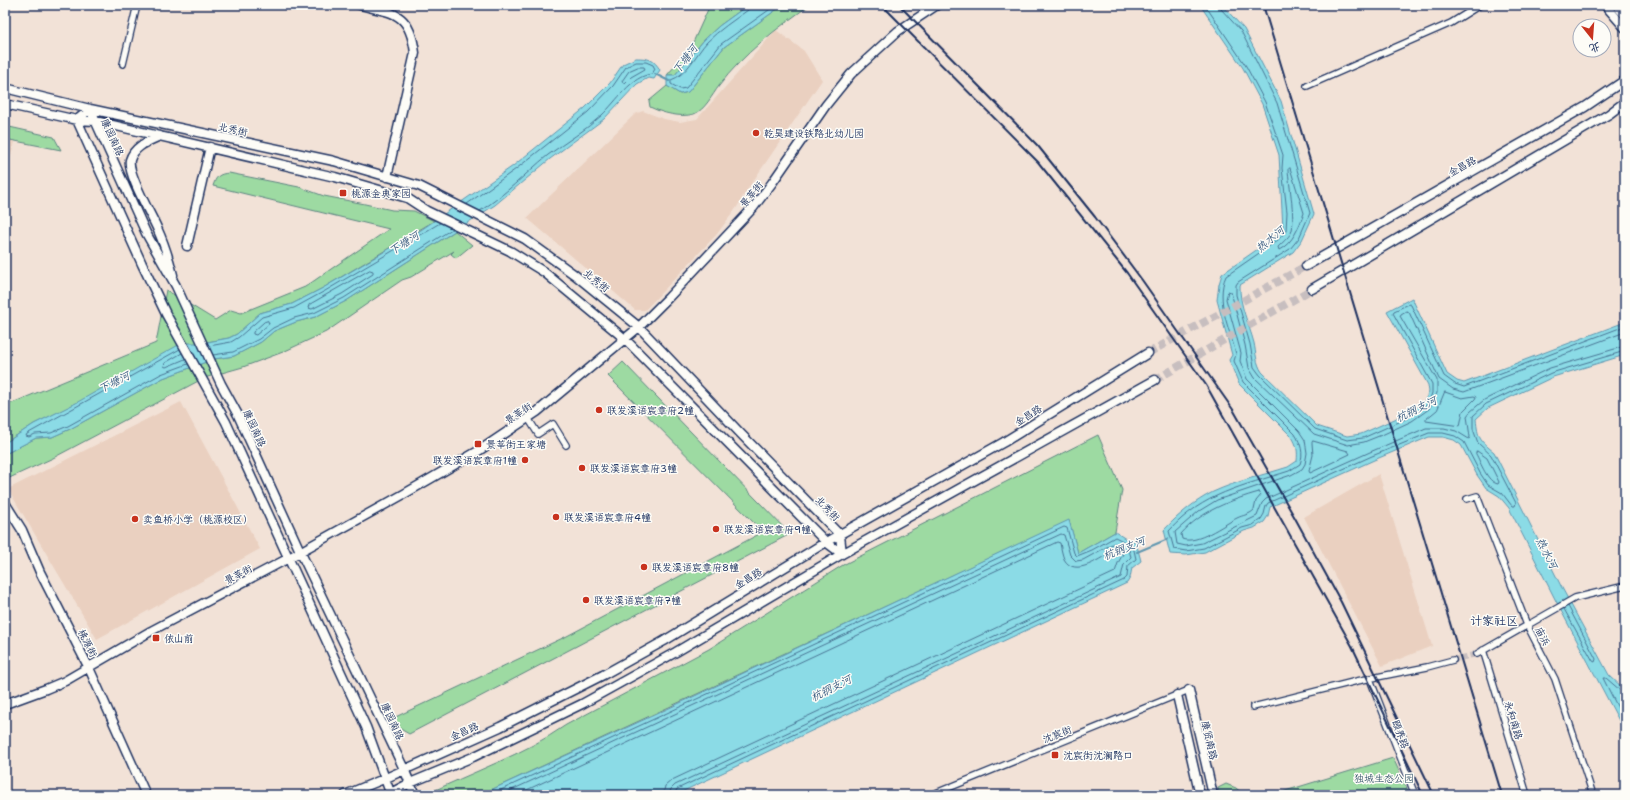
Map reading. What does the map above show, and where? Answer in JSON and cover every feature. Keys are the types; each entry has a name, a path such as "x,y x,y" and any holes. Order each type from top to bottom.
{"main road":[{"path":"360,5 393,13 405,22 413,36 415,53 387,177"},
{"name":"景莘街","path":"5,704 46,689 89,668 151,631 288,559 480,450 528,418 583,375 638,327 753,208 826,105 851,74 898,31 937,5"},
{"path":"1605,5 1625,28"},
{"path":"1616,5 1625,15"},
{"name":"金昌路","path":"1306,266 1585,107 1625,80"},
{"name":"北秀街","path":"5,88 90,109 334,161 419,186 525,239 575,275 638,327 840,534 842,554"},
{"path":"1312,289 1609,114 1625,102"},
{"path":"5,104 77,120 95,121 335,177 407,198 435,215 510,251 544,272 625,338 826,542 842,554"},
{"path":"77,120 90,109"},
{"name":"康园南路","path":"90,109 146,233 176,286 202,343 238,415 300,551 415,795"},
{"path":"77,120 142,264 182,343 226,422 366,727 386,778 389,794 410,783 473,757 582,704 683,648 842,554 1154,380"},
{"path":"160,136 141,145 134,152 130,160 131,172 158,229 170,261 176,286"},
{"path":"187,246 210,147"},
{"name":"金昌路","path":"345,795 500,726 603,675 664,641 826,542 1004,442 1148,353"},
{"name":"桃源街","path":"5,503 22,530 40,572 89,668 146,795"},
{"name":"康贤南路","path":"1189,690 1213,795"},
{"path":"1177,695 1200,795"}],"street":[{"path":"124,64 138,5"},
{"path":"1307,86 1451,23 1480,5"},
{"path":"528,418 538,434 552,424 566,445"},
{"name":"庙浜","path":"1467,499 1477,496 1527,624 1555,679 1592,795"},
{"path":"1477,654 1527,624 1575,598 1625,586"},
{"name":"永和南路","path":"1484,650 1527,795"},
{"path":"1253,707 1370,678 1453,660"},
{"name":"颐养路","path":"1370,678 1415,795"},
{"name":"沈宸街","path":"931,795 1189,690"}],"shaded area":[{"path":"776,30 804,51 822,80 737,207 717,234 645,310 635,310 527,218 635,114 643,111 664,119 680,122 697,119"},
{"path":"5,139 15,142 5,174"},
{"name":"卖鱼桥小学（桃源校区）","path":"181,402 260,549 97,639 8,489"},
{"path":"1379,474 1432,646 1382,666 1304,517"}],"green space":[{"path":"710,5 748,5 719,26 704,40 675,75 667,75 690,49"},
{"path":"783,5 810,5 773,32 750,52 728,74 702,109 694,114 677,115 666,113 650,107 649,101 667,86 680,94 688,92 724,47"},
{"path":"5,126 54,137 61,150 5,139"},
{"path":"229,173 299,187 324,196 392,210 414,211 434,221 323,288 292,304 260,313 237,334 229,338 202,343 34,424 5,443 5,406 156,343 166,290 215,320 231,310 241,313 305,287 389,229 213,186 218,176"},
{"path":"455,231 472,245 456,258 451,254 454,251 411,277 402,280 326,332 283,352 243,367 204,378 53,458 5,480 5,454 36,438 52,437 70,429 163,378 214,359 234,356 261,342 274,331 296,322 315,317 346,301"},
{"path":"623,362 790,534 409,734 387,721 567,636 763,532 608,376"},
{"path":"1098,435 1122,490 1115,532 1078,553 1069,521 480,795 425,795 497,763 550,736 566,725 709,649 843,565"},
{"name":"独城生态公园","path":"1393,758 1410,795 1272,795"},
{"path":"1226,784 1236,788 1244,795 1220,795 1218,788"}],"water":[{"path":"748,5 783,5 724,47 688,92 680,94 667,86 667,75 675,75 704,40 719,26"},
{"path":"1200,5 1222,5 1244,29 1281,101 1314,214 1302,240 1293,252 1240,285 1240,292 1260,369 1317,426 1347,436 1361,434 1408,413 1424,402 1429,392 1428,385 1387,311 1412,298 1447,374 1457,381 1464,383 1625,322 1625,355 1553,377 1488,408 1476,419 1480,438 1494,452 1561,586 1609,675 1625,690 1625,732 1509,508 1499,496 1486,488 1477,475 1461,445 1454,440 1443,437 1429,437 1270,507 1268,516 1264,522 1205,552 1186,555 1170,554 1164,530 1187,509 1206,496 1222,488 1288,467 1297,461 1296,445 1292,437 1239,384 1229,360 1232,355 1217,300 1222,274 1275,237 1283,229 1279,155 1262,104 1243,68"},
{"path":"636,58 644,58 655,63 660,70 654,79 648,78 637,84 604,119 550,159 495,205 346,301 315,317 296,322 274,331 261,342 234,356 214,359 163,378 70,429 52,437 36,438 5,454 5,443 34,424 76,403 182,343 202,343 229,338 237,334 260,313 292,304 323,288 421,230 513,166 585,108 610,83 623,64"},
{"path":"1069,520 1078,553 1115,532 1126,539 1136,542 1141,561 1132,568 1130,578 1127,583 675,795 480,795 665,710"}],"waterway":[{"name":"下塘河","path":"655,74 669,81"},
{"name":"杭钢支河","path":"1137,552 1168,539"}],"tunnel":[{"path":"1148,353 1306,266"},
{"path":"1155,380 1312,289"},
{"path":"1453,660 1477,654"}],"railway":[{"path":"882,5 1038,162 1127,273 1206,385 1352,646 1423,795"},
{"path":"899,5 1038,146 1095,217 1142,280 1234,411 1341,602 1434,795"},
{"path":"1263,5 1502,795"}],"place":[{"name":"乾昊建设铁路北幼儿园","path":"756,133"},
{"name":"桃源金典家园","path":"343,193"},
{"name":"联发溪语宸章府2幢","path":"599,410"},
{"name":"景莘街王家塘","path":"478,444"},
{"name":"联发溪语宸章府1幢","path":"525,460"},
{"name":"联发溪语宸章府3幢","path":"582,468"},
{"name":"联发溪语宸章府4幢","path":"556,517"},
{"name":"卖鱼桥小学（桃源校区）","path":"135,519"},
{"name":"联发溪语宸章府9幢","path":"716,529"},
{"name":"联发溪语宸章府8幢","path":"644,567"},
{"name":"联发溪语宸章府7幢","path":"586,600"},
{"name":"依山前","path":"156,638"},
{"name":"沈宸街沈澜路口","path":"1055,755"}],"district":[{"name":"计家社区","path":"1494,621"}],"water label":[{"name":"热水河","path":"1270,239"},
{"name":"热水河","path":"1547,553"}]}
